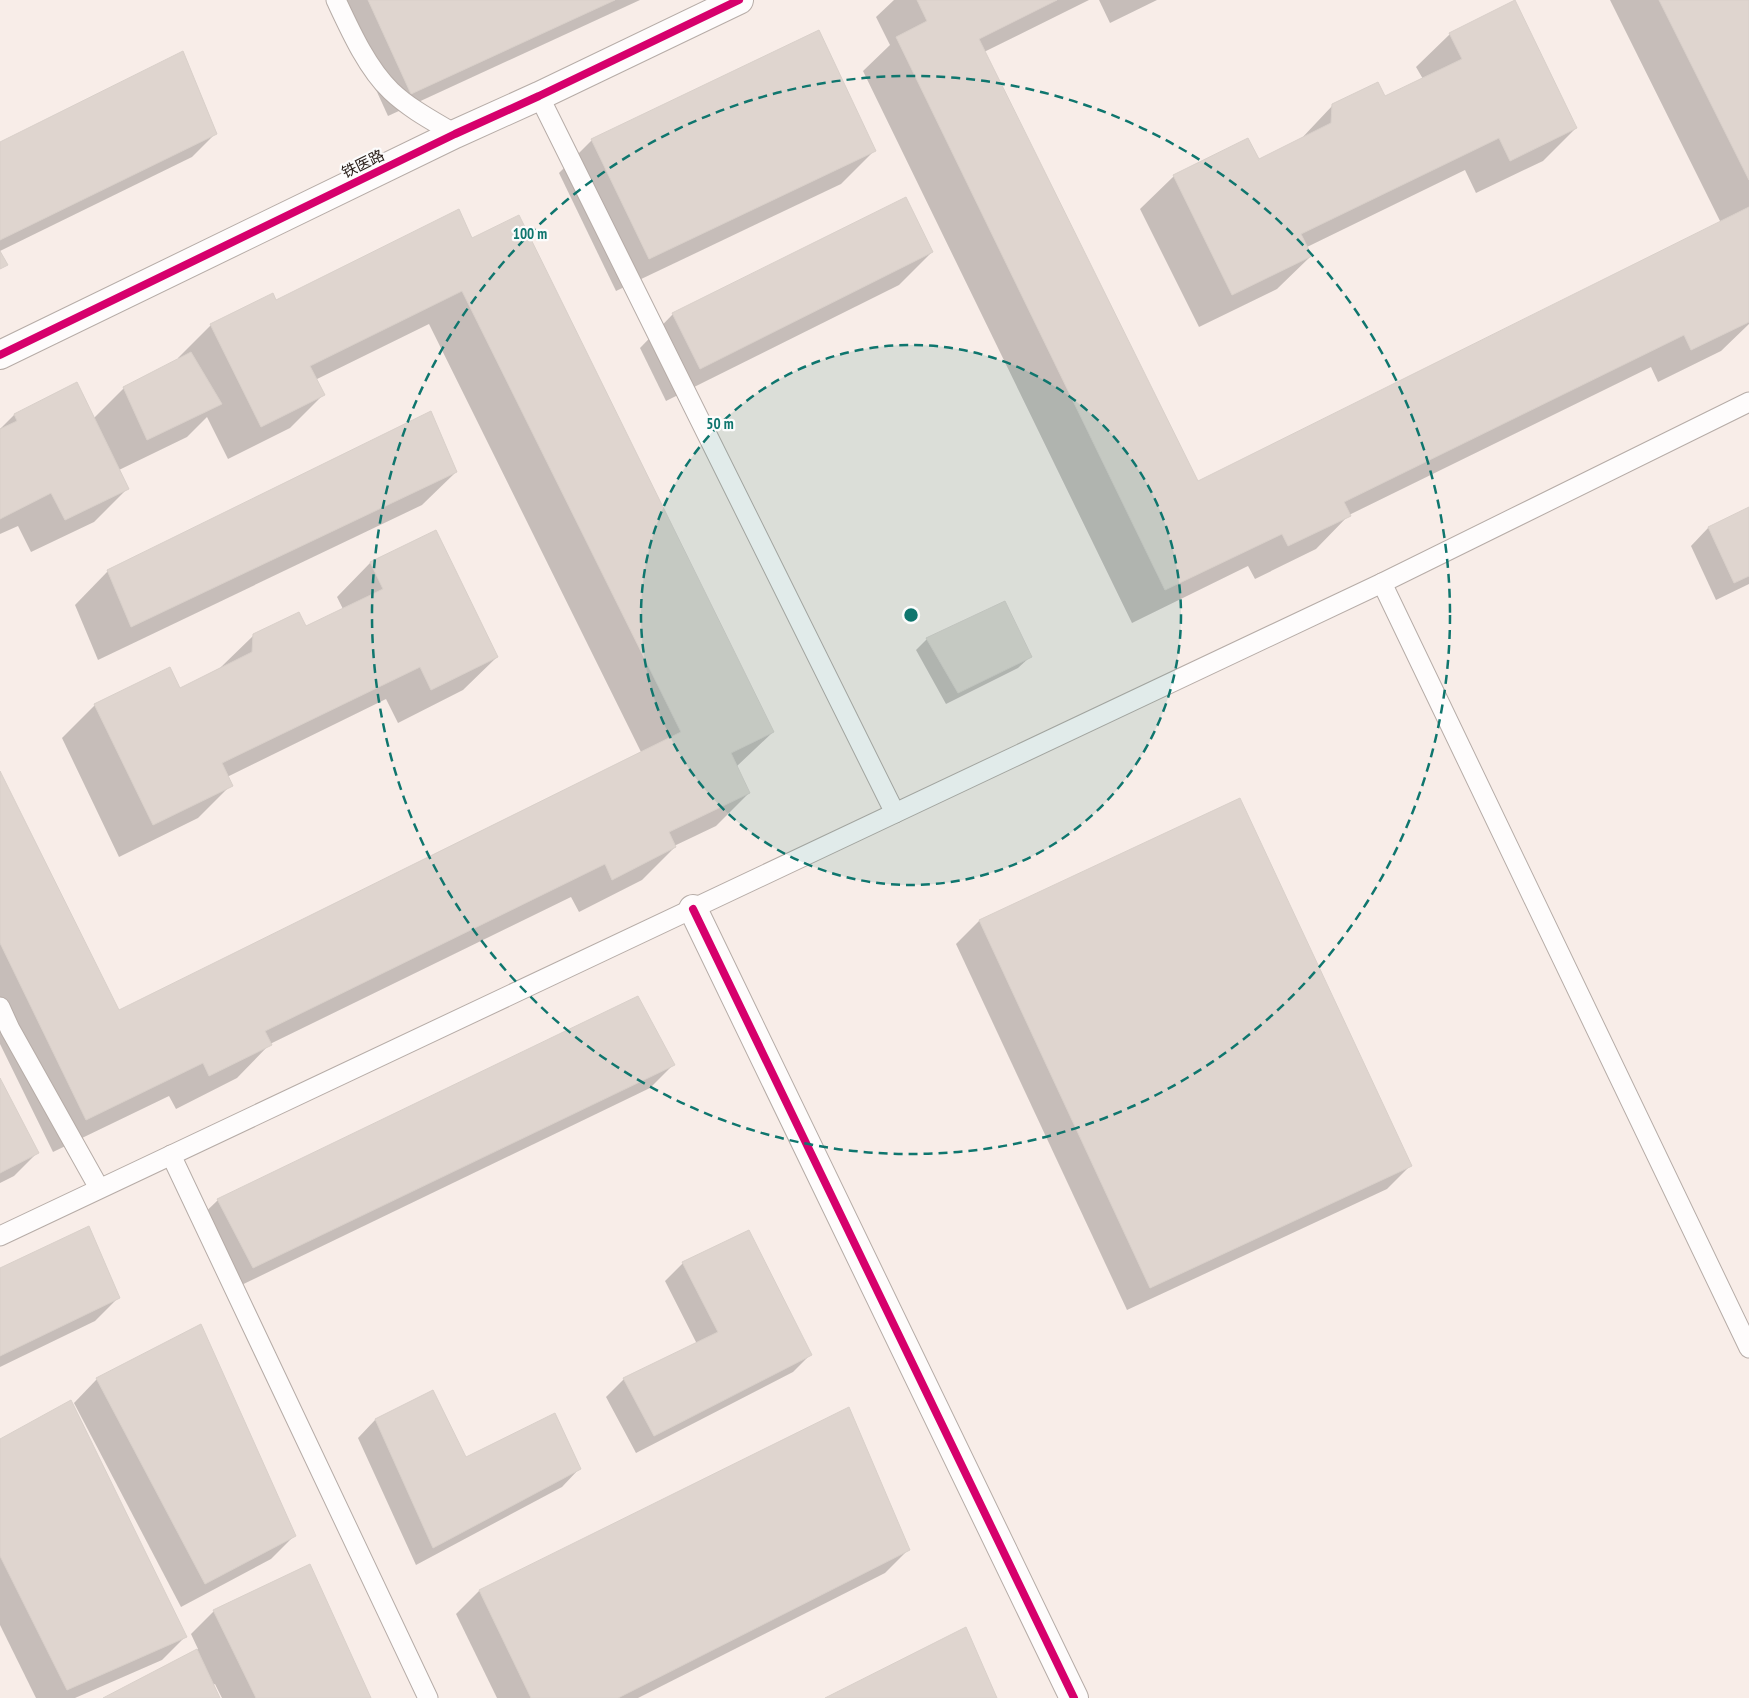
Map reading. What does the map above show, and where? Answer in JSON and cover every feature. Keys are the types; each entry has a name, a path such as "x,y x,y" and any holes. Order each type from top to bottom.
{"street":[{"name":"铁医路","path":"0,355 455,134 739,0"},
{"path":"693,909 1074,1698"}],"lane":[{"path":"336,0 356,42 390,91 413,109 455,134"},
{"path":"539,96 895,813"},
{"path":"0,1236 1382,583 1749,402"},
{"path":"1382,583 1749,1348"},
{"path":"0,1006 15,1037 99,1188"},
{"path":"171,1155 428,1698"}],"building":[{"path":"368,0 615,0 411,94"},
{"path":"917,0 1057,0 979,39 1198,481 1749,207 1749,322 1691,350 1684,335 1344,502 1351,516 1288,546 1282,534 1165,590 896,37 927,21"},
{"path":"1515,0 1577,128 1510,161 1499,138 1301,234 1312,256 1232,295 1173,175 1248,138 1259,159 1331,123 1332,104 1378,82 1385,96 1462,59 1449,33"},
{"path":"1659,0 1749,0 1749,180"},
{"path":"819,30 876,151 649,259 591,139"},
{"path":"183,51 217,134 0,240 0,142"},
{"path":"906,197 933,252 700,369 672,313"},
{"path":"459,209 472,238 519,215 774,732 731,753 750,793 669,832 676,847 612,880 605,864 265,1031 272,1045 209,1076 203,1063 86,1120 0,943 0,771 119,1010 681,732 462,291 310,366 325,395 261,427 210,324 273,293 276,300"},
{"path":"0,251 8,265 0,269"},
{"path":"191,352 222,404 147,440 123,387"},
{"path":"77,382 129,489 65,520 51,493 0,519 0,429 17,421 14,414"},
{"path":"431,411 457,472 131,627 107,570"},
{"path":"1749,507 1749,576 1734,583 1708,527"},
{"path":"436,530 498,657 431,690 420,667 222,763 233,786 153,825 94,704 170,667 180,688 252,652 253,634 299,612 306,626 383,589 370,562"},
{"path":"1005,601 1032,657 958,693 926,638"},
{"path":"1240,798 1412,1166 1150,1288 979,920"},
{"path":"638,996 675,1065 253,1268 217,1199"},
{"path":"0,1078 39,1153 0,1173"},
{"path":"89,1226 120,1298 0,1356 0,1268"},
{"path":"749,1230 812,1355 654,1436 623,1378 718,1332 682,1262"},
{"path":"201,1324 296,1536 205,1584 96,1378"},
{"path":"433,1390 466,1457 555,1413 581,1469 433,1548 375,1419"},
{"path":"71,1400 187,1637 67,1690 0,1556 0,1439"},
{"path":"849,1407 910,1550 618,1698 531,1698 479,1590"},
{"path":"310,1564 371,1698 256,1698 213,1610"},
{"path":"966,1627 997,1698 825,1698"},
{"path":"197,1649 220,1698 103,1698"}],"cycle path":[{"path":"0,355 455,134 739,0"},
{"path":"693,909 1074,1698"}]}
